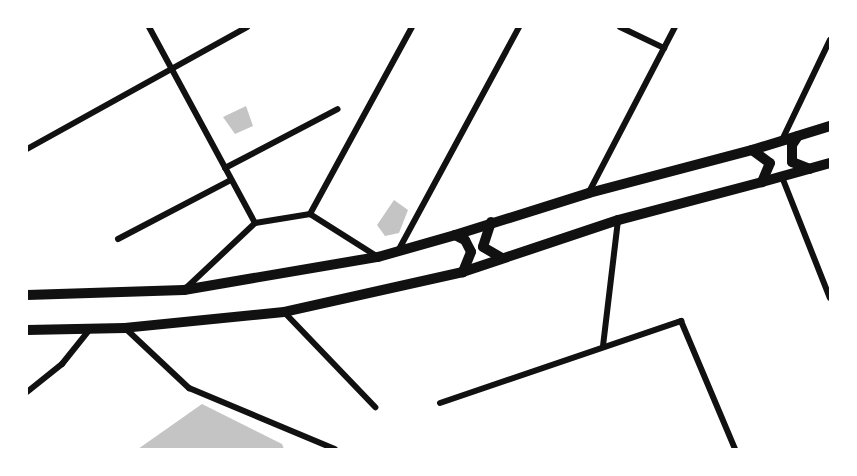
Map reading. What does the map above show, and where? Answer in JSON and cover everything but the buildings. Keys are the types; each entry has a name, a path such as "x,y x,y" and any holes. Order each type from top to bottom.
{"main road":[{"path":"27,295 184,290 378,257 589,192 752,150 830,126"},
{"path":"798,136 792,145 792,162 810,169"},
{"path":"752,150 770,162 762,183"},
{"path":"27,330 125,328 284,312 463,272 618,220 830,163"},
{"path":"491,222 483,247 502,258"},
{"path":"455,235 465,240 471,252 463,272"}],"street":[{"path":"149,27 255,223"},
{"path":"27,149 247,27"},
{"path":"310,214 412,27"},
{"path":"398,251 519,27"},
{"path":"620,27 664,48"},
{"path":"589,192 675,27"},
{"path":"782,141 830,40"},
{"path":"225,168 338,109"},
{"path":"782,177 830,298"},
{"path":"118,239 231,180"},
{"path":"184,290 255,223 310,214 378,257"},
{"path":"603,346 618,220"},
{"path":"284,312 375,407"},
{"path":"440,403 681,321 735,449"},
{"path":"27,392 62,364 91,328"},
{"path":"125,328 189,388 335,449"}]}
